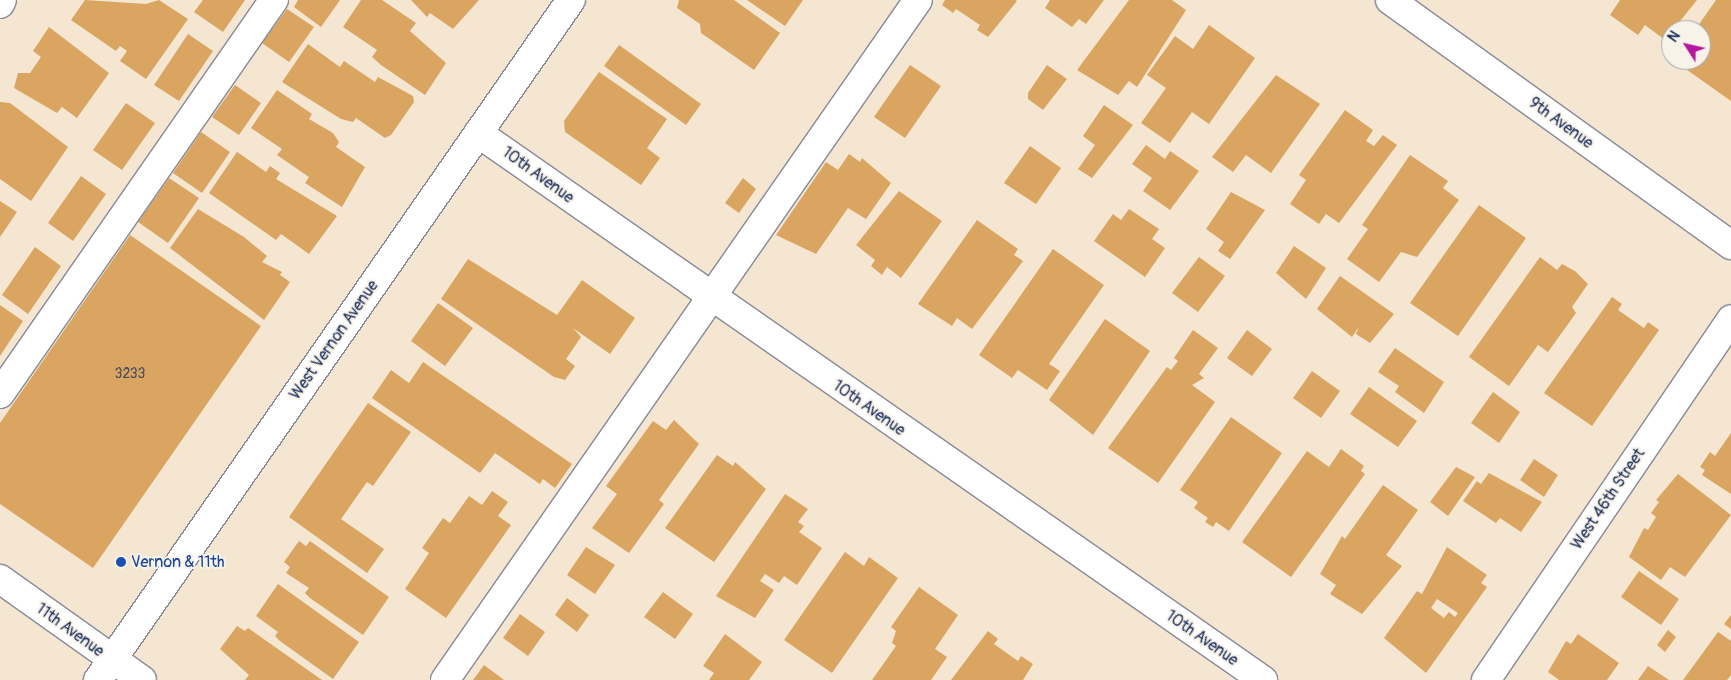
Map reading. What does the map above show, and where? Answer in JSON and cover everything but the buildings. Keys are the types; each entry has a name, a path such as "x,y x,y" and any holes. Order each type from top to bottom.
{"street":[{"path":"0,4 2,0"},
{"path":"0,394 274,0"},
{"name":"West Vernon Avenue","path":"105,670 571,0"},
{"path":"445,680 918,0"},
{"name":"9th Avenue","path":"1390,0 1731,245"},
{"name":"10th Avenue","path":"478,133 710,298 1262,680"},
{"name":"West 46th Street","path":"1486,680 1731,319"},
{"name":"11th Avenue","path":"0,579 105,670 142,680"}],"place":[{"name":"Vernon & 11th","path":"121,562"}]}
